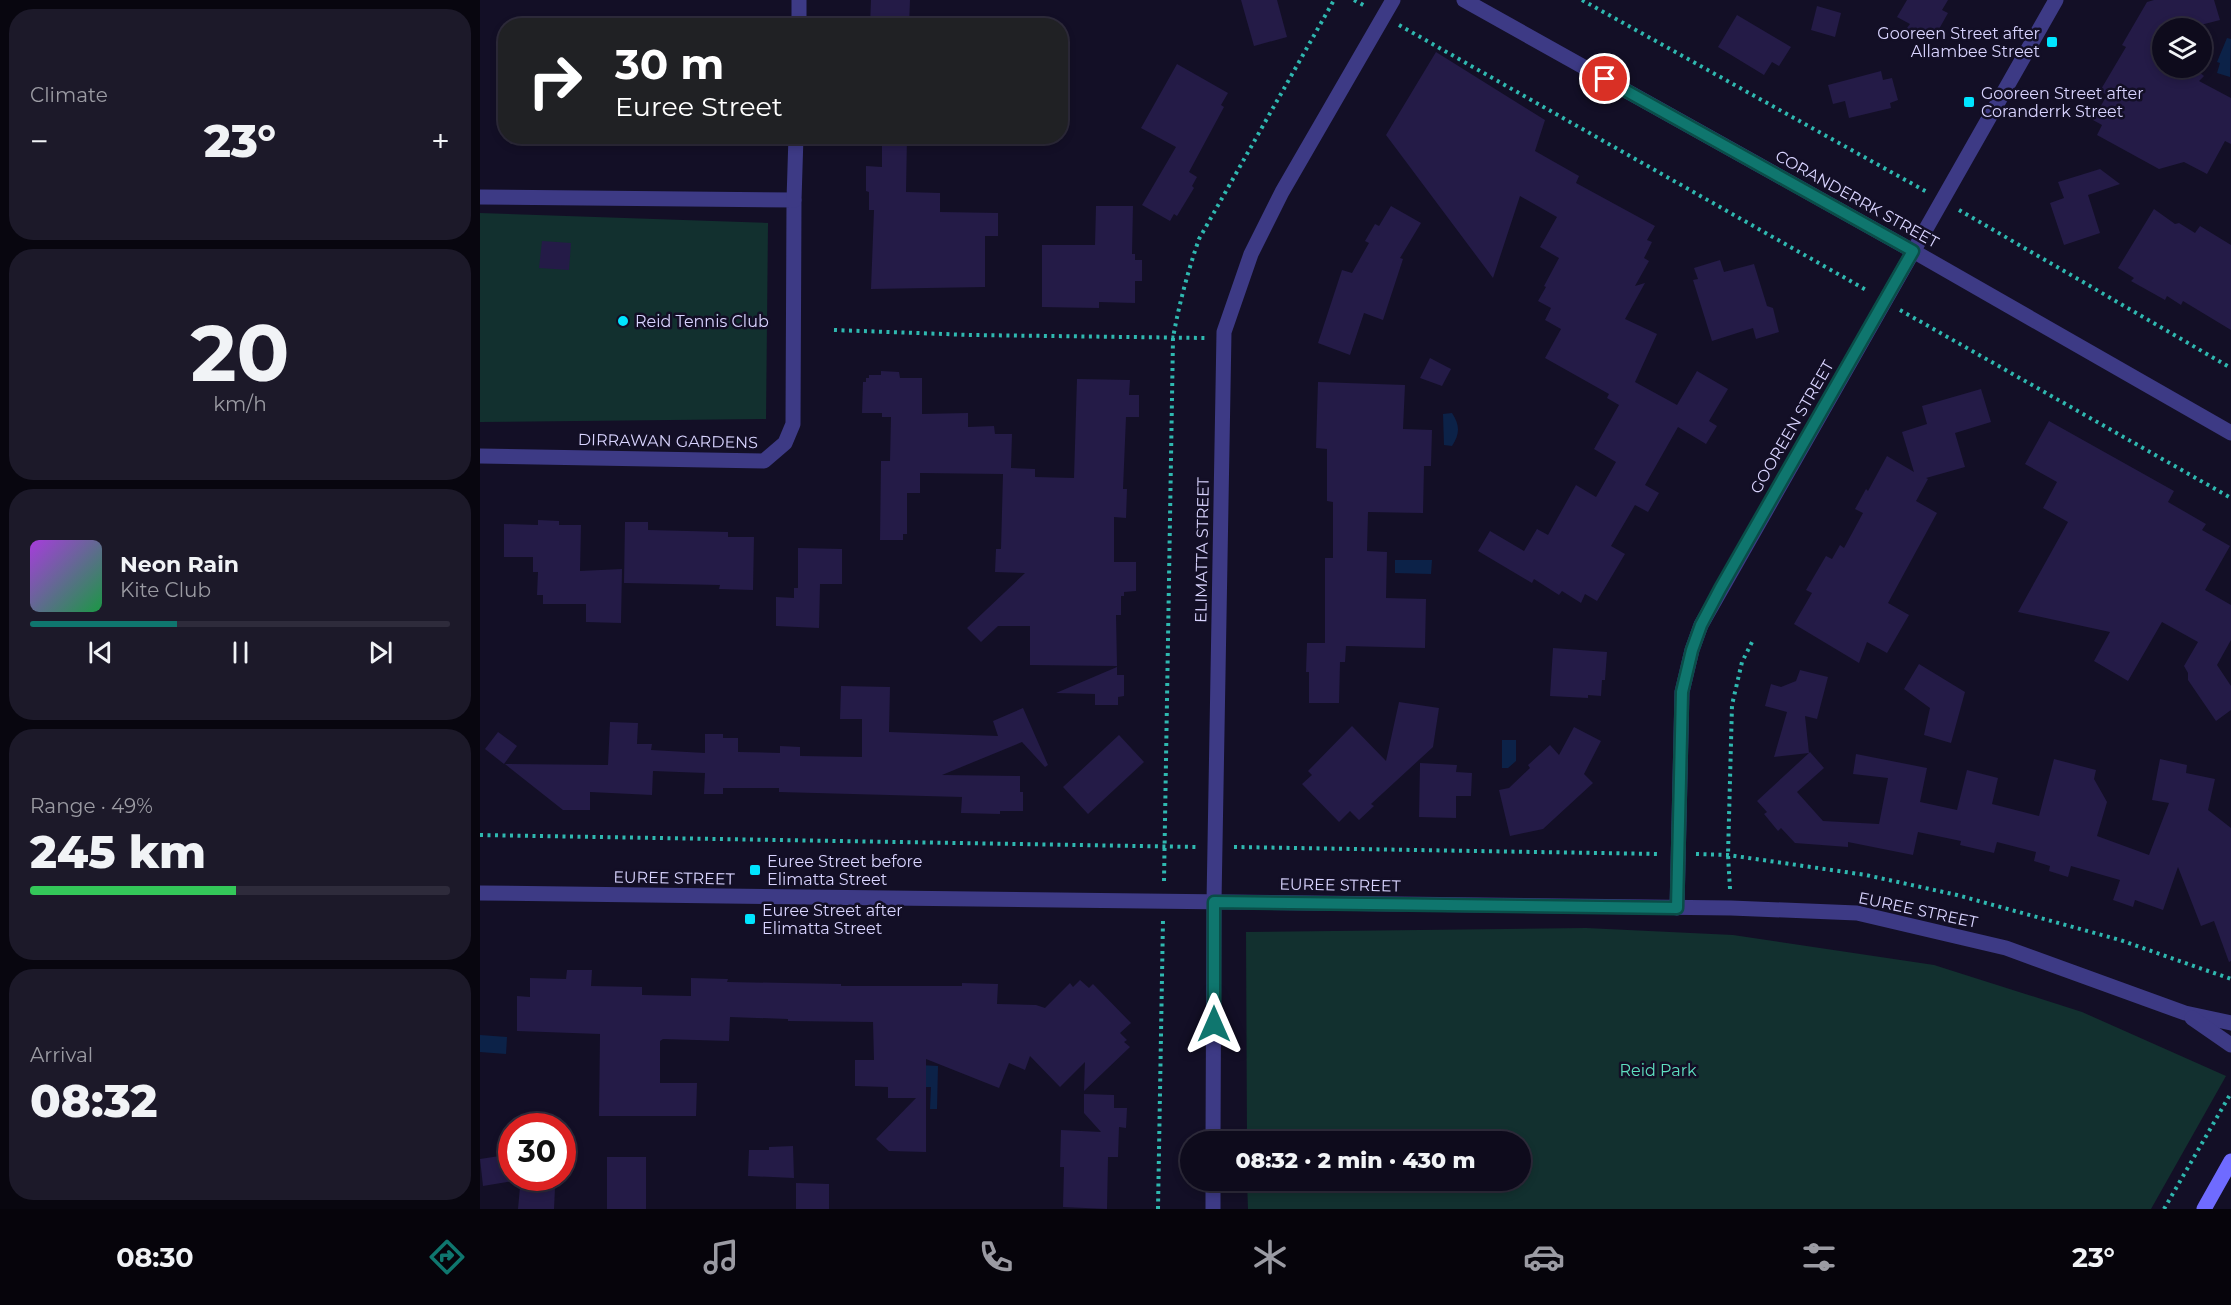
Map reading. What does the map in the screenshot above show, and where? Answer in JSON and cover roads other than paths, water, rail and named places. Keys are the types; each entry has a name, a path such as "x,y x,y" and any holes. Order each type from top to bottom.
{"main road":[{"path":"2204,1209 2231,1161"}],"street":[{"path":"799,0 799,18"},
{"name":"ELIMATTA STREET","path":"1213,1131 1214,902 1224,332 1251,254 1282,192 1393,0"},
{"name":"CORANDERRK STREET","path":"1464,0 1913,251 2231,433"},
{"name":"GOOREEN STREET","path":"1677,908 1682,692 1692,650 1701,625 2056,0"},
{"name":"DIRRAWAN GARDENS","path":"480,456 764,461 785,443 793,424 796,144"},
{"path":"480,197 794,200"},
{"name":"EUREE STREET","path":"480,893 1731,908 1857,914 2006,948 2185,1013 2231,1023"},
{"name":"EUREE STREET","path":"2185,1013 2231,1046"},
{"path":"1213,1191 1213,1209"}],"water":[{"path":"2227,38 2231,39 2230,77 2217,73 2220,63 2217,62"},
{"path":"1452,413 1458,430 1452,446 1444,445 1443,414"},
{"path":"1395,560 1432,560 1431,574 1395,573"},
{"path":"1502,740 1516,740 1516,761 1508,768 1502,768"},
{"path":"480,1035 507,1037 506,1054 480,1052"},
{"path":"919,1065 938,1066 937,1109 930,1109 931,1087 919,1087"}],"place":[{"name":"Gooreen Street after Allambee Street","path":"2052,42"},
{"name":"Gooreen Street after Coranderrk Street","path":"1969,102"},
{"name":"Reid Tennis Club","path":"623,321"},
{"name":"Euree Street before Elimatta Street","path":"755,870"},
{"name":"Euree Street after Elimatta Street","path":"750,919"}],"park label":[{"name":"Reid Park","path":"1658,1070"}]}
